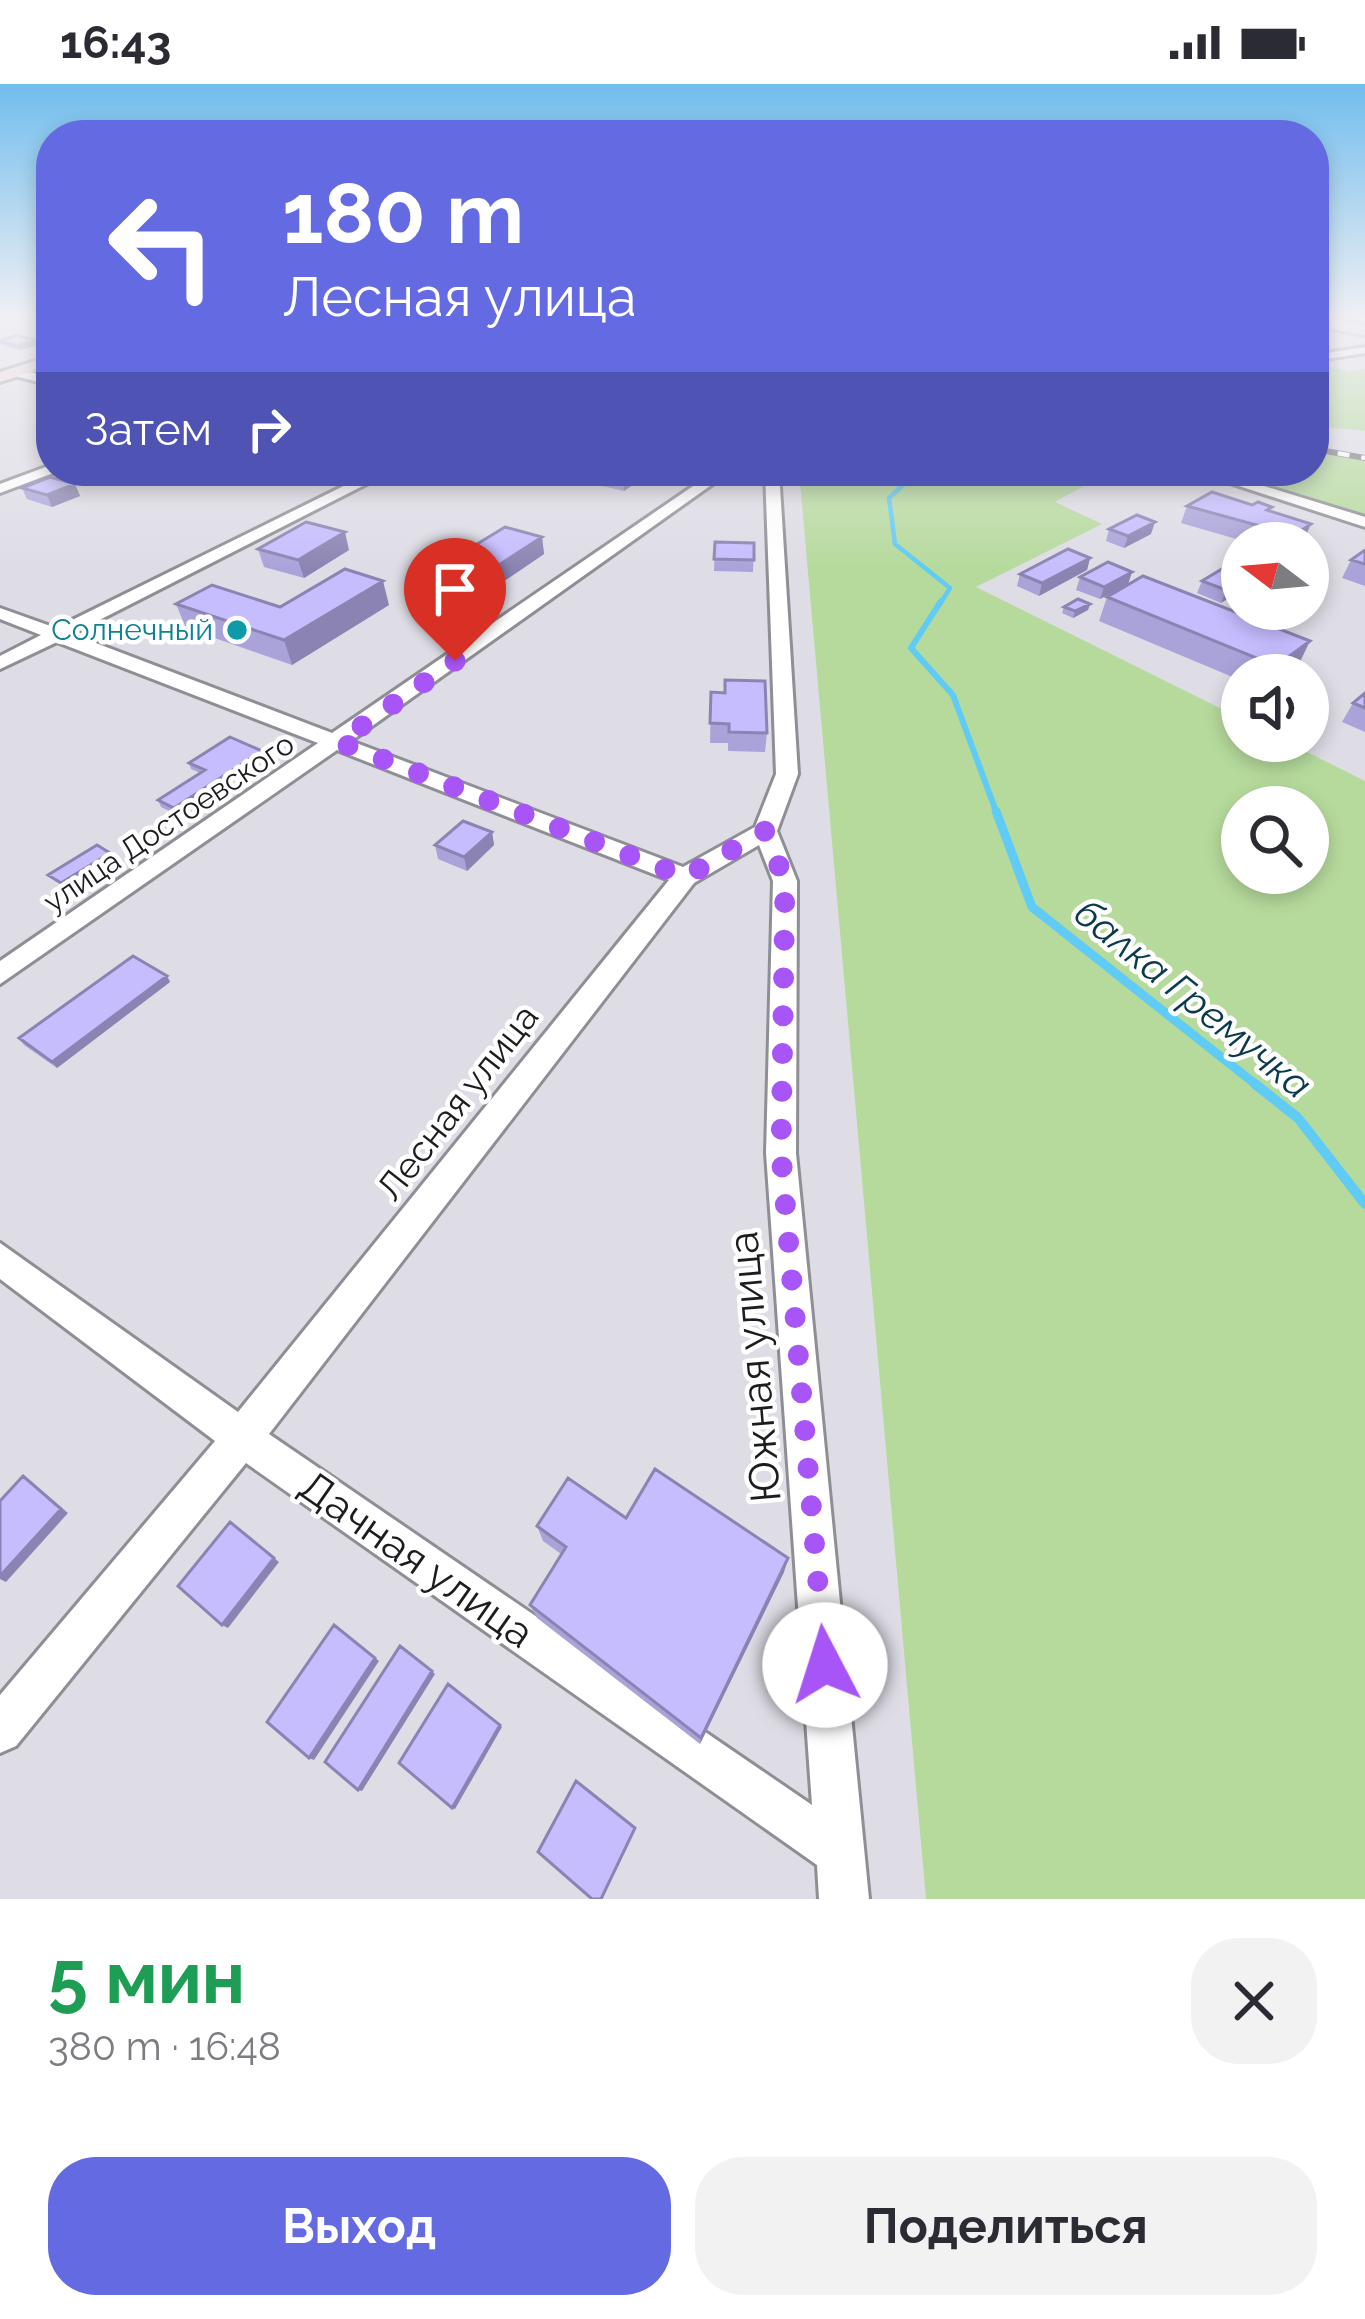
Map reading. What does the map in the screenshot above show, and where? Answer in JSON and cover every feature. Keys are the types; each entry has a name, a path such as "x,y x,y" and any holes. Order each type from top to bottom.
{"street":[{"path":"0,489 36,476"},
{"path":"0,663 355,486"},
{"name":"улица Достоевского","path":"0,974 703,486"},
{"path":"765,831 787,774 773,486"},
{"path":"1250,486 1365,521"},
{"path":"0,613 685,877"},
{"name":"Лесная улица","path":"0,1730 242,1438 685,877 765,831"},
{"name":"Южная улица","path":"765,831 785,881 781,1154 844,1899"},
{"name":"Дачная улица","path":"0,1259 242,1438 841,1852"}],"green space":[{"path":"1329,401 1365,401 1365,431 1329,427"},
{"path":"1329,455 1365,461 1365,514 1273,486 1329,486"},
{"path":"800,486 1084,486 1055,502 1102,524 976,587 1221,709 1221,762 1327,762 1365,781 1365,1899 926,1899"}],"building":[{"path":"36,482 70,486 47,495 22,488"},
{"path":"1212,492 1252,505 1258,502 1272,507 1267,510 1305,522 1246,522 1187,506"},
{"path":"1137,515 1155,522 1128,536 1109,529"},
{"path":"306,522 345,532 298,560 258,549"},
{"path":"505,527 542,537 485,574 446,563"},
{"path":"715,542 754,543 754,560 714,559"},
{"path":"1068,549 1090,558 1042,583 1020,574"},
{"path":"1365,550 1365,564 1351,560"},
{"path":"1108,562 1132,572 1104,587 1080,577"},
{"path":"345,569 383,581 284,640 176,604 212,585 280,607"},
{"path":"1221,570 1221,588 1202,581"},
{"path":"1143,576 1221,606 1221,630 1282,630 1310,641 1292,654 1247,654 1107,597"},
{"path":"1078,599 1090,604 1075,611 1064,607"},
{"path":"725,680 765,681 767,733 729,732 729,724 710,723 711,692 725,693"},
{"path":"230,737 262,751 174,808 158,800 205,770 189,763"},
{"path":"463,821 492,832 464,857 435,845"},
{"path":"97,845 110,853 61,883 48,875"},
{"path":"133,956 167,976 52,1062 19,1038"},
{"path":"655,1469 788,1558 701,1738 530,1605 566,1547 537,1526 568,1478 626,1518"},
{"path":"23,1476 61,1509 0,1576 0,1501"},
{"path":"230,1522 274,1558 222,1625 178,1586"},
{"path":"334,1625 375,1658 309,1758 267,1722"},
{"path":"400,1646 432,1671 358,1790 325,1762"},
{"path":"448,1684 500,1725 452,1808 399,1763"},
{"path":"576,1781 635,1828 601,1899 592,1899 538,1852"}],"waterway":[{"name":"балка Гремучка","path":"902,486 889,498 895,544 950,588 940,604"},
{"name":"балка Гремучка","path":"941,601 911,648 953,695 997,814"},
{"name":"балка Гремучка","path":"996,811 1032,907 1259,1087"},
{"name":"балка Гремучка","path":"1255,1084 1298,1118 1365,1204"}],"railway":[{"path":"1329,452 1365,458"}],"place":[{"name":"Солнечный","path":"237,630"}],"route":[{"path":"455,661 339,742 685,877 765,831 785,881 781,1154 825,1665"}]}
